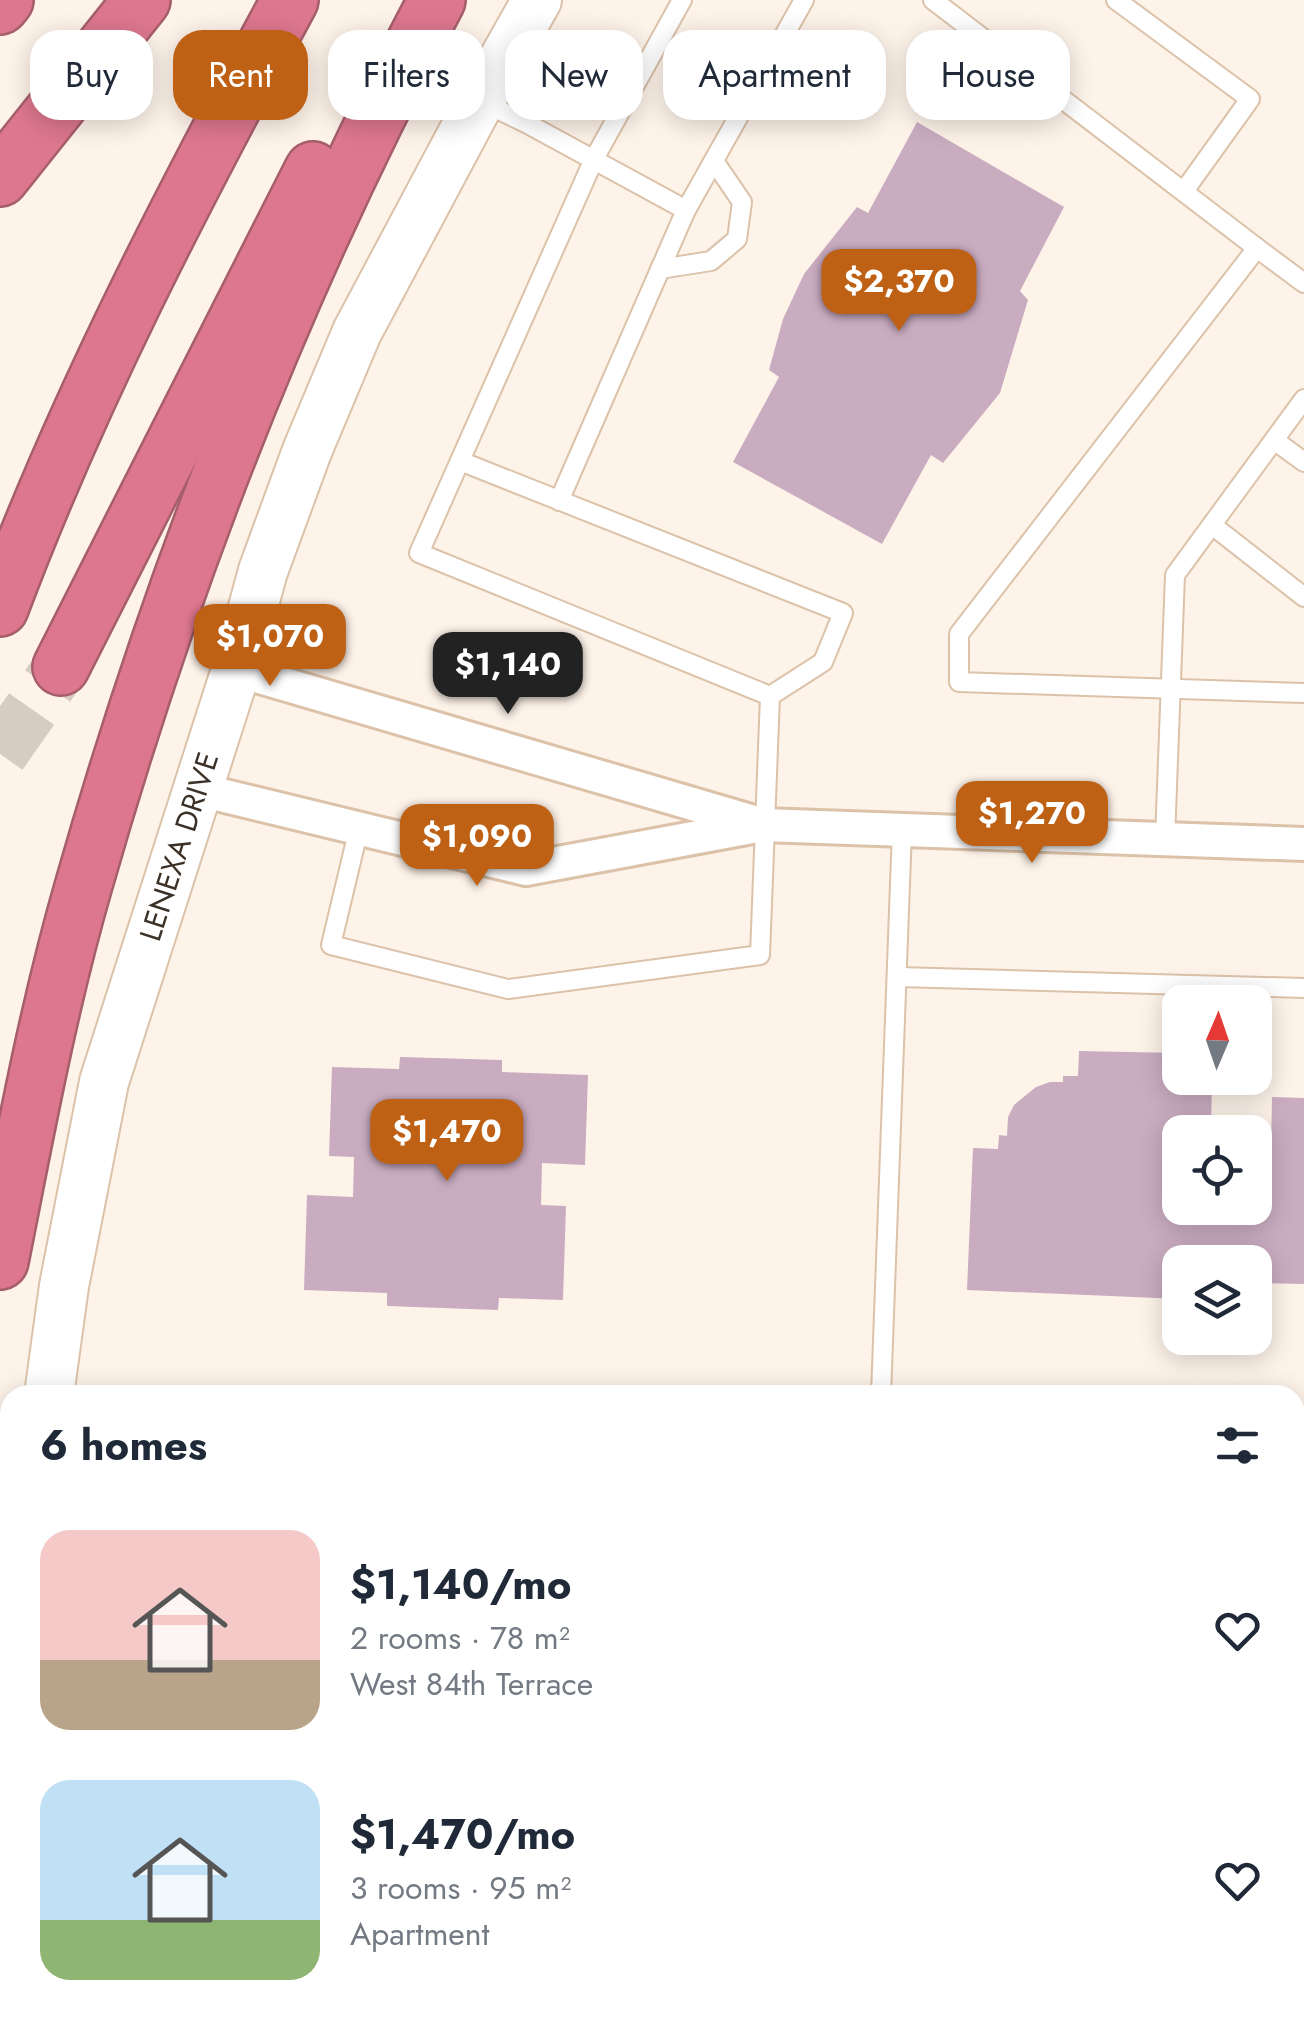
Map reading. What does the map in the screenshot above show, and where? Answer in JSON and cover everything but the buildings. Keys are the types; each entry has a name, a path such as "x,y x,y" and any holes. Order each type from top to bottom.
{"highway":[{"path":"0,6 5,0"},
{"path":"0,178 142,0"},
{"path":"0,608 35,516 114,340 180,202 290,0"},
{"path":"61,667 358,82 406,0"},
{"path":"0,1261 51,1014 83,888 185,565 314,252 437,0"}],"street":[{"name":"LENEXA DRIVE","path":"485,92 538,0"},
{"name":"LENEXA DRIVE","path":"50,1385 64,1286 104,1082 236,670 263,571 358,332 470,120"},
{"path":"236,670 763,825"},
{"path":"196,790 526,869 763,825 1304,844"}],"lane":[{"path":"682,0 594,160 419,552 770,696"},
{"path":"559,501 686,210 804,0"},
{"path":"934,0 1304,283"},
{"path":"1116,0 1250,99 1184,191"},
{"path":"485,104 686,210"},
{"path":"660,268 711,261 736,239 742,202 714,160"},
{"path":"1256,248 959,634 959,682 1304,693"},
{"path":"1164,839 1175,575 1304,399"},
{"path":"1274,440 1304,462"},
{"path":"460,462 843,613 823,662 770,696"},
{"path":"1212,525 1304,597"},
{"path":"359,828 331,945 508,989 760,955 770,696"},
{"path":"881,1385 902,830"},
{"path":"898,977 1304,988"}],"tunnel":[{"path":"0,754 61,667"}]}
